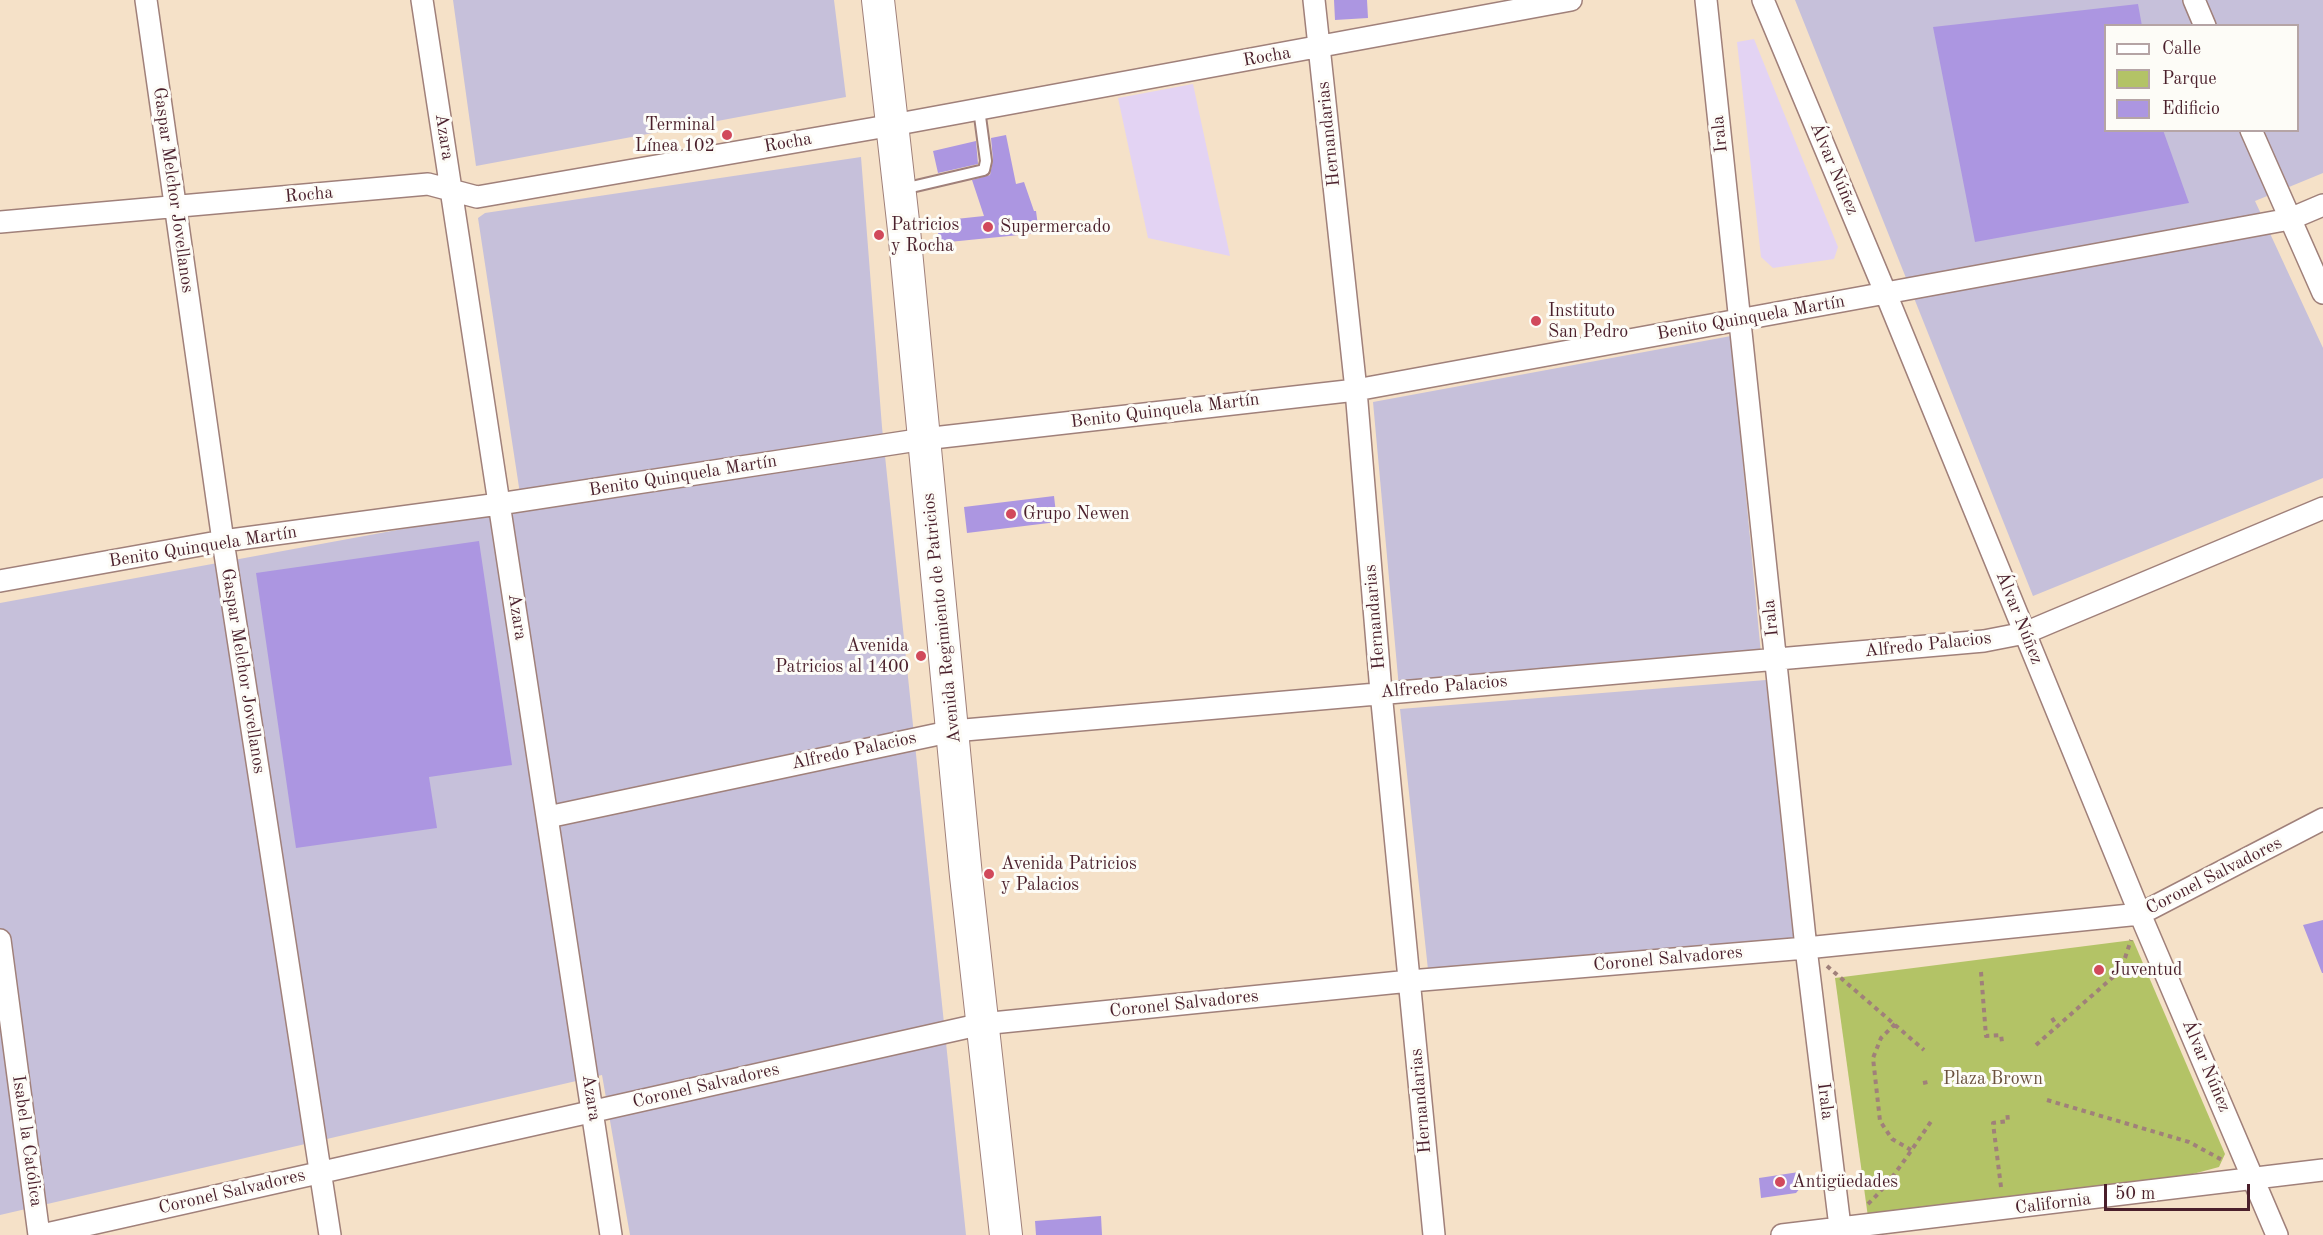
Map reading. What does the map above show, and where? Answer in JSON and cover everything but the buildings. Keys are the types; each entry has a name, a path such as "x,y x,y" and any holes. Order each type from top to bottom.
{"main road":[{"name":"Avenida Regimiento de Patricios","path":"878,0 900,189 982,1024 1006,1235"}],"street":[{"name":"Gaspar Melchor Jovellanos","path":"146,0 223,541 330,1235"},
{"name":"Azara","path":"422,0 611,1235"},
{"name":"Hernandarias","path":"1314,0 1356,390 1381,692 1434,1235"},
{"name":"Rocha","path":"0,222 428,184 477,197 893,125 1571,0"},
{"name":"Irala","path":"1706,0 1806,948 1841,1232"},
{"name":"Álvar Núñez","path":"1763,0 2140,914 2256,1180 2277,1235"},
{"path":"2194,0 2204,24"},
{"path":"2252,132 2323,293"},
{"name":"Benito Quinquela Martín","path":"0,581 223,541 499,504 924,439 1356,390 2290,219 2323,205"},
{"name":"Alfredo Palacios","path":"548,817 953,731 1984,641 2025,633 2323,508"},
{"name":"Coronel Salvadores","path":"41,1235 982,1024 1410,981 1806,948 2140,914 2323,819"},
{"name":"Isabel la Católica","path":"0,940 41,1235"},
{"name":"California","path":"1782,1235 1841,1232 2323,1170"}],"lane":[{"path":"900,189 984,170 986,162 979,109"}],"path":[{"path":"2036,1045 2121,970 2140,914"},
{"path":"1806,948 1924,1050"},
{"path":"1981,972 1986,1036 2001,1035 2002,1042"},
{"path":"2052,1018 2057,1026"},
{"path":"1895,1024 1881,1038 1873,1058 1880,1121 1892,1139 1911,1150"},
{"path":"2047,1100 2189,1142 2256,1180"},
{"path":"2001,1187 1993,1123 2008,1121 2007,1111"},
{"path":"1841,1232 1879,1194 1932,1120"}],"shaded area":[{"path":"453,0 834,0 846,97 476,166"},
{"path":"1795,0 2323,0 2323,173 2255,201 2323,348 2323,478 2033,596"},
{"path":"1754,39 1838,247 1834,259 1773,268 1761,257 1737,42"},
{"path":"1193,84 1230,256 1148,238 1118,98"},
{"path":"861,157 882,427 966,1235 630,1235 602,1075 0,1215 0,603 522,507 478,218 485,213"},
{"path":"1731,336 1761,654 1399,688 1373,402"},
{"path":"1766,680 1794,944 1429,979 1400,709"}],"green space":[{"name":"Plaza Brown","path":"2133,940 2225,1154 2219,1167 2189,1175 1868,1217 1835,978"}],"place":[{"name":"Terminal Línea 102","path":"727,135"},
{"name":"Supermercado","path":"988,227"},
{"name":"Patricios y Rocha","path":"879,235"},
{"name":"Instituto San Pedro","path":"1536,321"},
{"name":"Grupo Newen","path":"1011,514"},
{"name":"Avenida Patricios al 1400","path":"921,656"},
{"name":"Avenida Patricios y Palacios","path":"989,874"},
{"name":"Juventud","path":"2099,970"},
{"name":"Antigüedades","path":"1780,1182"}]}
